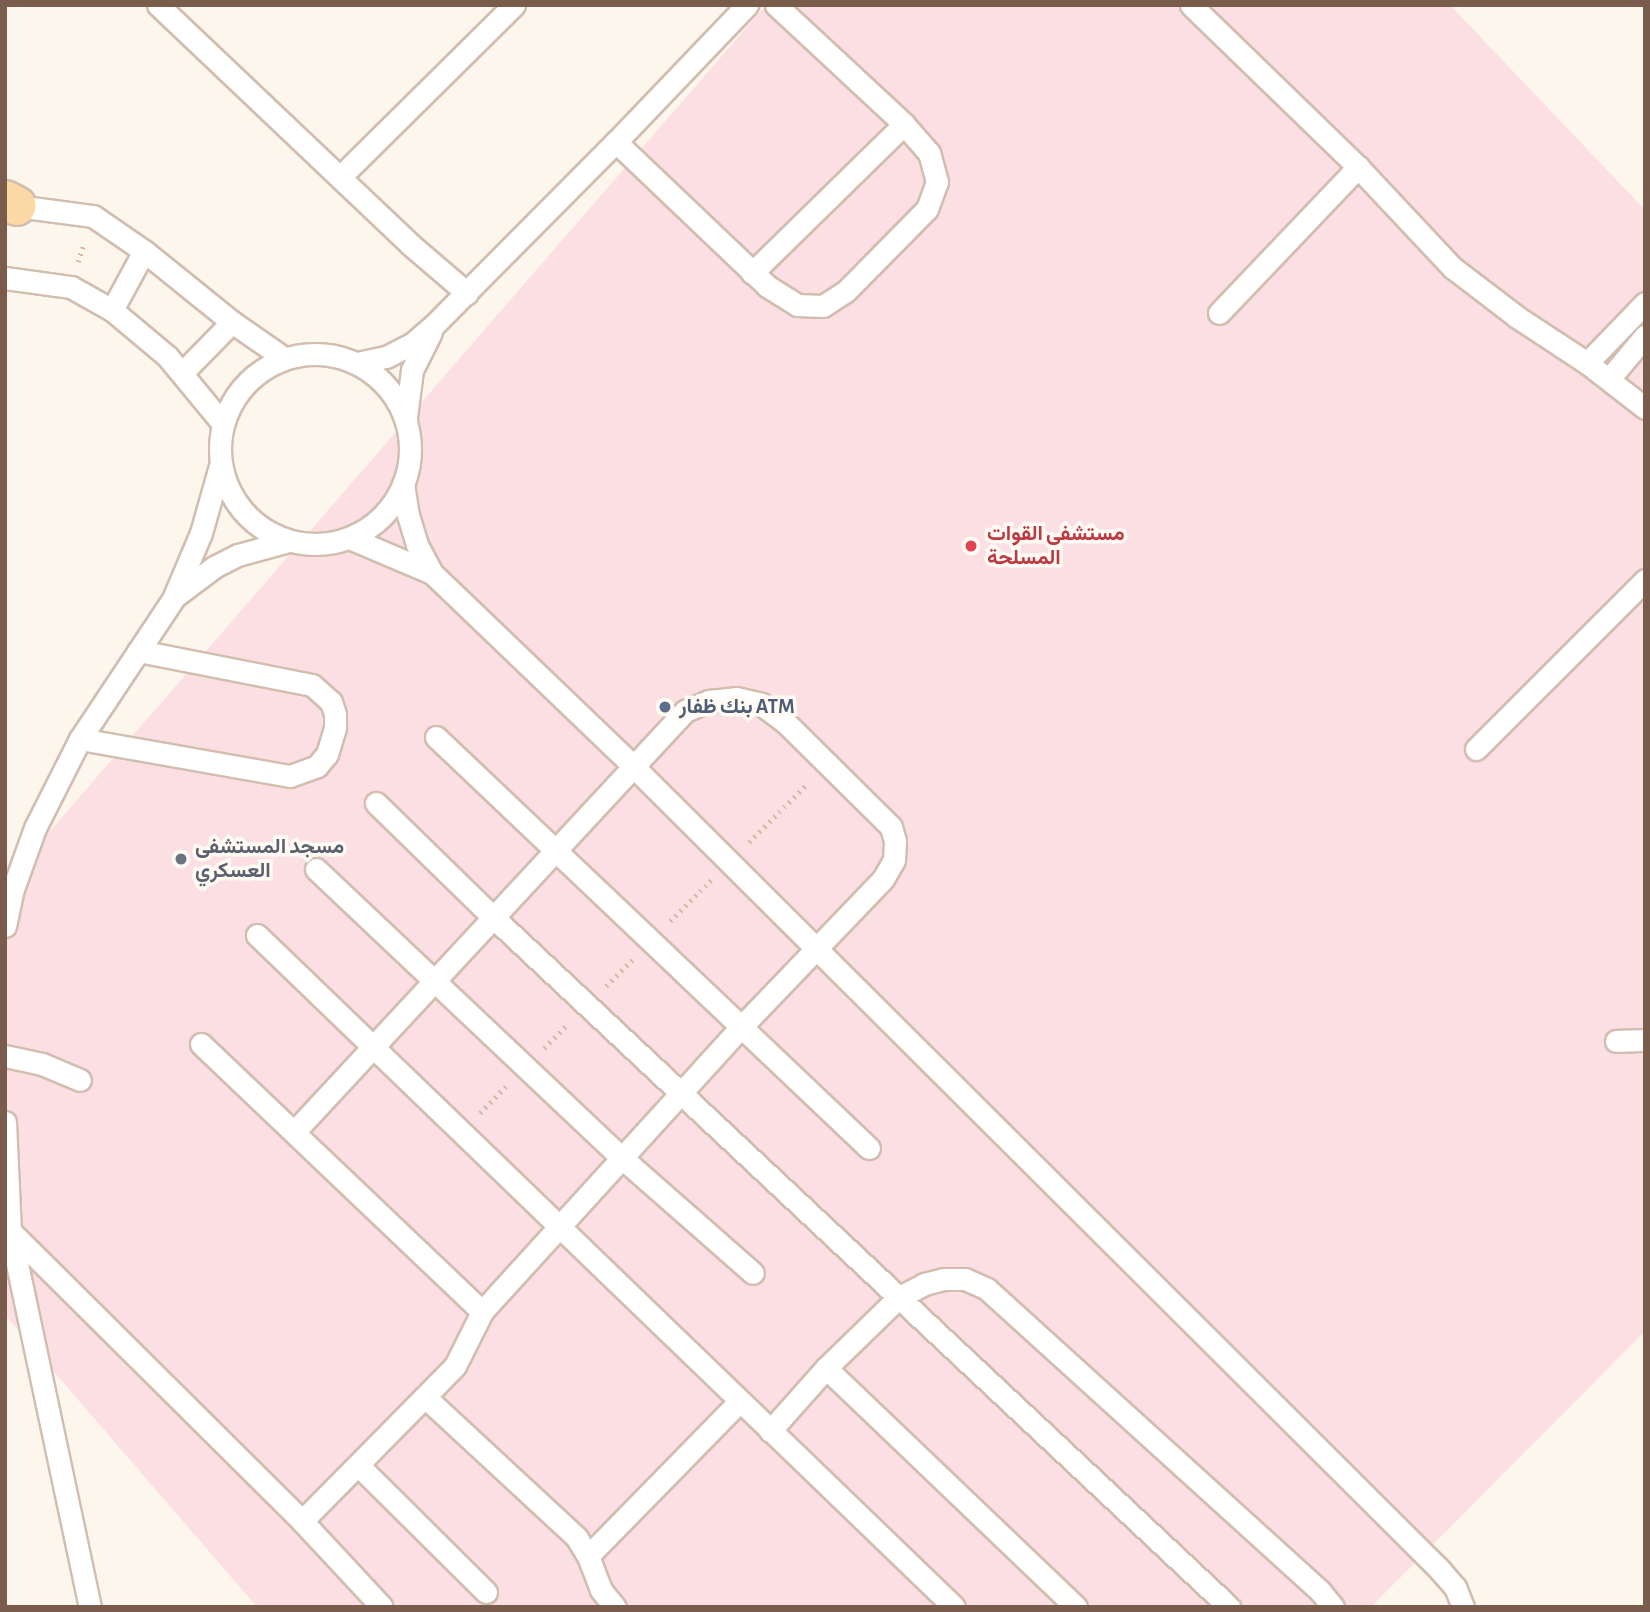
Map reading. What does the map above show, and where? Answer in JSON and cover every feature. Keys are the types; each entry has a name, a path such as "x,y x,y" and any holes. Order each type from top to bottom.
{"lane":[{"path":"158,5 340,177 467,292"},
{"path":"340,177 514,5"},
{"path":"357,363 386,357 412,344 435,324 616,142 747,5"},
{"path":"616,142 752,273 797,305 823,306 846,291 928,209 937,182 929,153 904,124 776,5"},
{"path":"1191,5 1358,167 1452,268 1517,317 1587,363 1645,408"},
{"path":"752,273 904,124"},
{"path":"1219,313 1358,167"},
{"path":"9,203 93,216 144,251 232,322 284,358"},
{"path":"112,310 144,251"},
{"path":"5,278 71,286 112,310 167,356 223,424"},
{"path":"1587,363 1645,303"},
{"path":"182,373 232,322"},
{"path":"405,419 412,370 435,324"},
{"path":"1609,379 1645,336"},
{"path":"5,926 22,858 80,738 173,599 201,533 220,465 223,424 229,407 246,383 267,366 284,358 326,353 357,363 381,379 396,398 405,419 410,443 403,484 408,515 417,545 432,573 632,765 1440,1570 1455,1587 1464,1607"},
{"path":"220,465 226,485 249,518 288,541"},
{"path":"352,539 387,510 403,484"},
{"path":"173,599 214,567 262,547 288,541 309,544 352,539 432,573"},
{"path":"1476,749 1645,580"},
{"path":"80,738 290,776 317,766 327,754 334,734 335,714 331,702 312,685 138,651"},
{"path":"295,1131 685,711 709,701 736,698 761,704 785,722 891,827 895,841 894,860 883,879 741,1027 558,1226 482,1312 464,1354 359,1466 302,1521"},
{"path":"436,737 869,1148"},
{"path":"376,803 493,917 1229,1607"},
{"path":"316,869 433,983 622,1158 753,1273"},
{"path":"257,935 954,1607"},
{"path":"1616,1041 1645,1040"},
{"path":"201,1044 482,1312"},
{"path":"5,1056 42,1064 80,1080"},
{"path":"5,1122 10,1231 90,1607"},
{"path":"10,1231 302,1521 382,1607"},
{"path":"770,1431 826,1368 899,1297 923,1284 944,1279 965,1279 987,1289 1320,1591 1333,1607"},
{"path":"826,1368 1076,1607"},
{"path":"425,1397 577,1538 588,1556 595,1581 615,1607"},
{"path":"588,1556 740,1401"},
{"path":"359,1466 486,1592"}],"path":[{"path":"71,286 93,216"}],"shaded area":[{"name":"مستشفى القوات المسلحة","path":"766,5 1450,5 1645,210 1645,1331 1371,1607 257,1607 5,1315 5,883"}],"place":[{"name":"مستشفى القوات المسلحة","path":"971,546"},
{"name":"بنك ظفار ATM","path":"665,707"},
{"name":"مسجد المستشفى العسكري","path":"181,859"}]}
